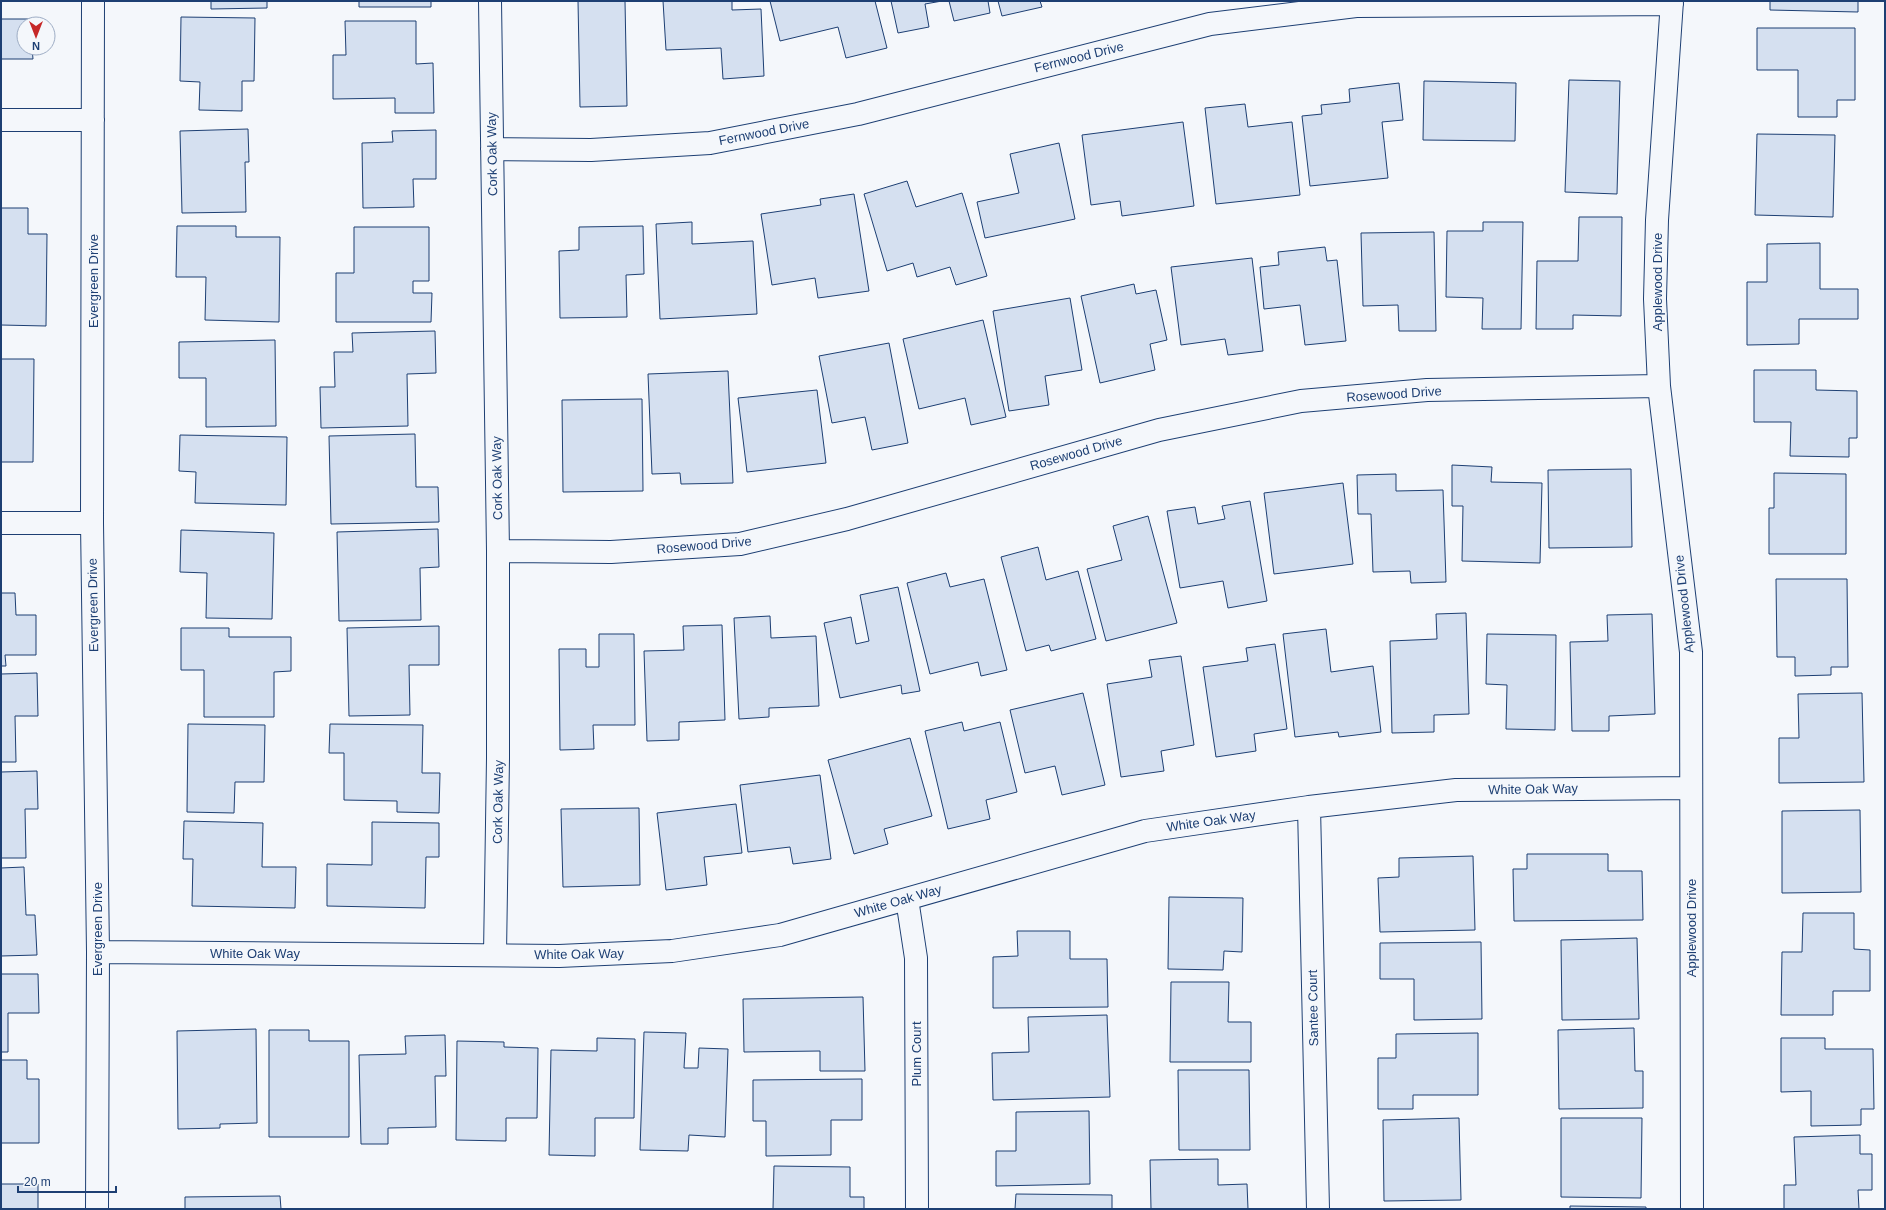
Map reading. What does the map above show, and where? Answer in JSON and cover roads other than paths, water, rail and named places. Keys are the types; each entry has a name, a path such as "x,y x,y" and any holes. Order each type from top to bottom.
{"street":[{"name":"Evergreen Drive","path":"93,1 92,523 98,952 97,1209"},
{"name":"Cork Oak Way","path":"490,1 498,551 496,954"},
{"name":"Fernwood Drive","path":"492,149 591,150 710,143 858,114 1218,23 1356,6 1672,3"},
{"name":"Applewood Drive","path":"1672,3 1657,220 1656,299 1659,386 1690,652 1692,1209"},
{"path":"1,120 93,120"},
{"name":"Rosewood Drive","path":"498,551 611,552 740,544 847,519 1159,430 1301,401 1427,390 1659,386"},
{"path":"1,523 92,523"},
{"name":"White Oak Way","path":"98,952 496,954 559,956 672,951 780,935 1145,831 1309,807 1456,790 1691,788"},
{"name":"Santee Court","path":"1309,807 1318,1209"},
{"name":"Plum Court","path":"907,899 916,958 917,1209"}]}
